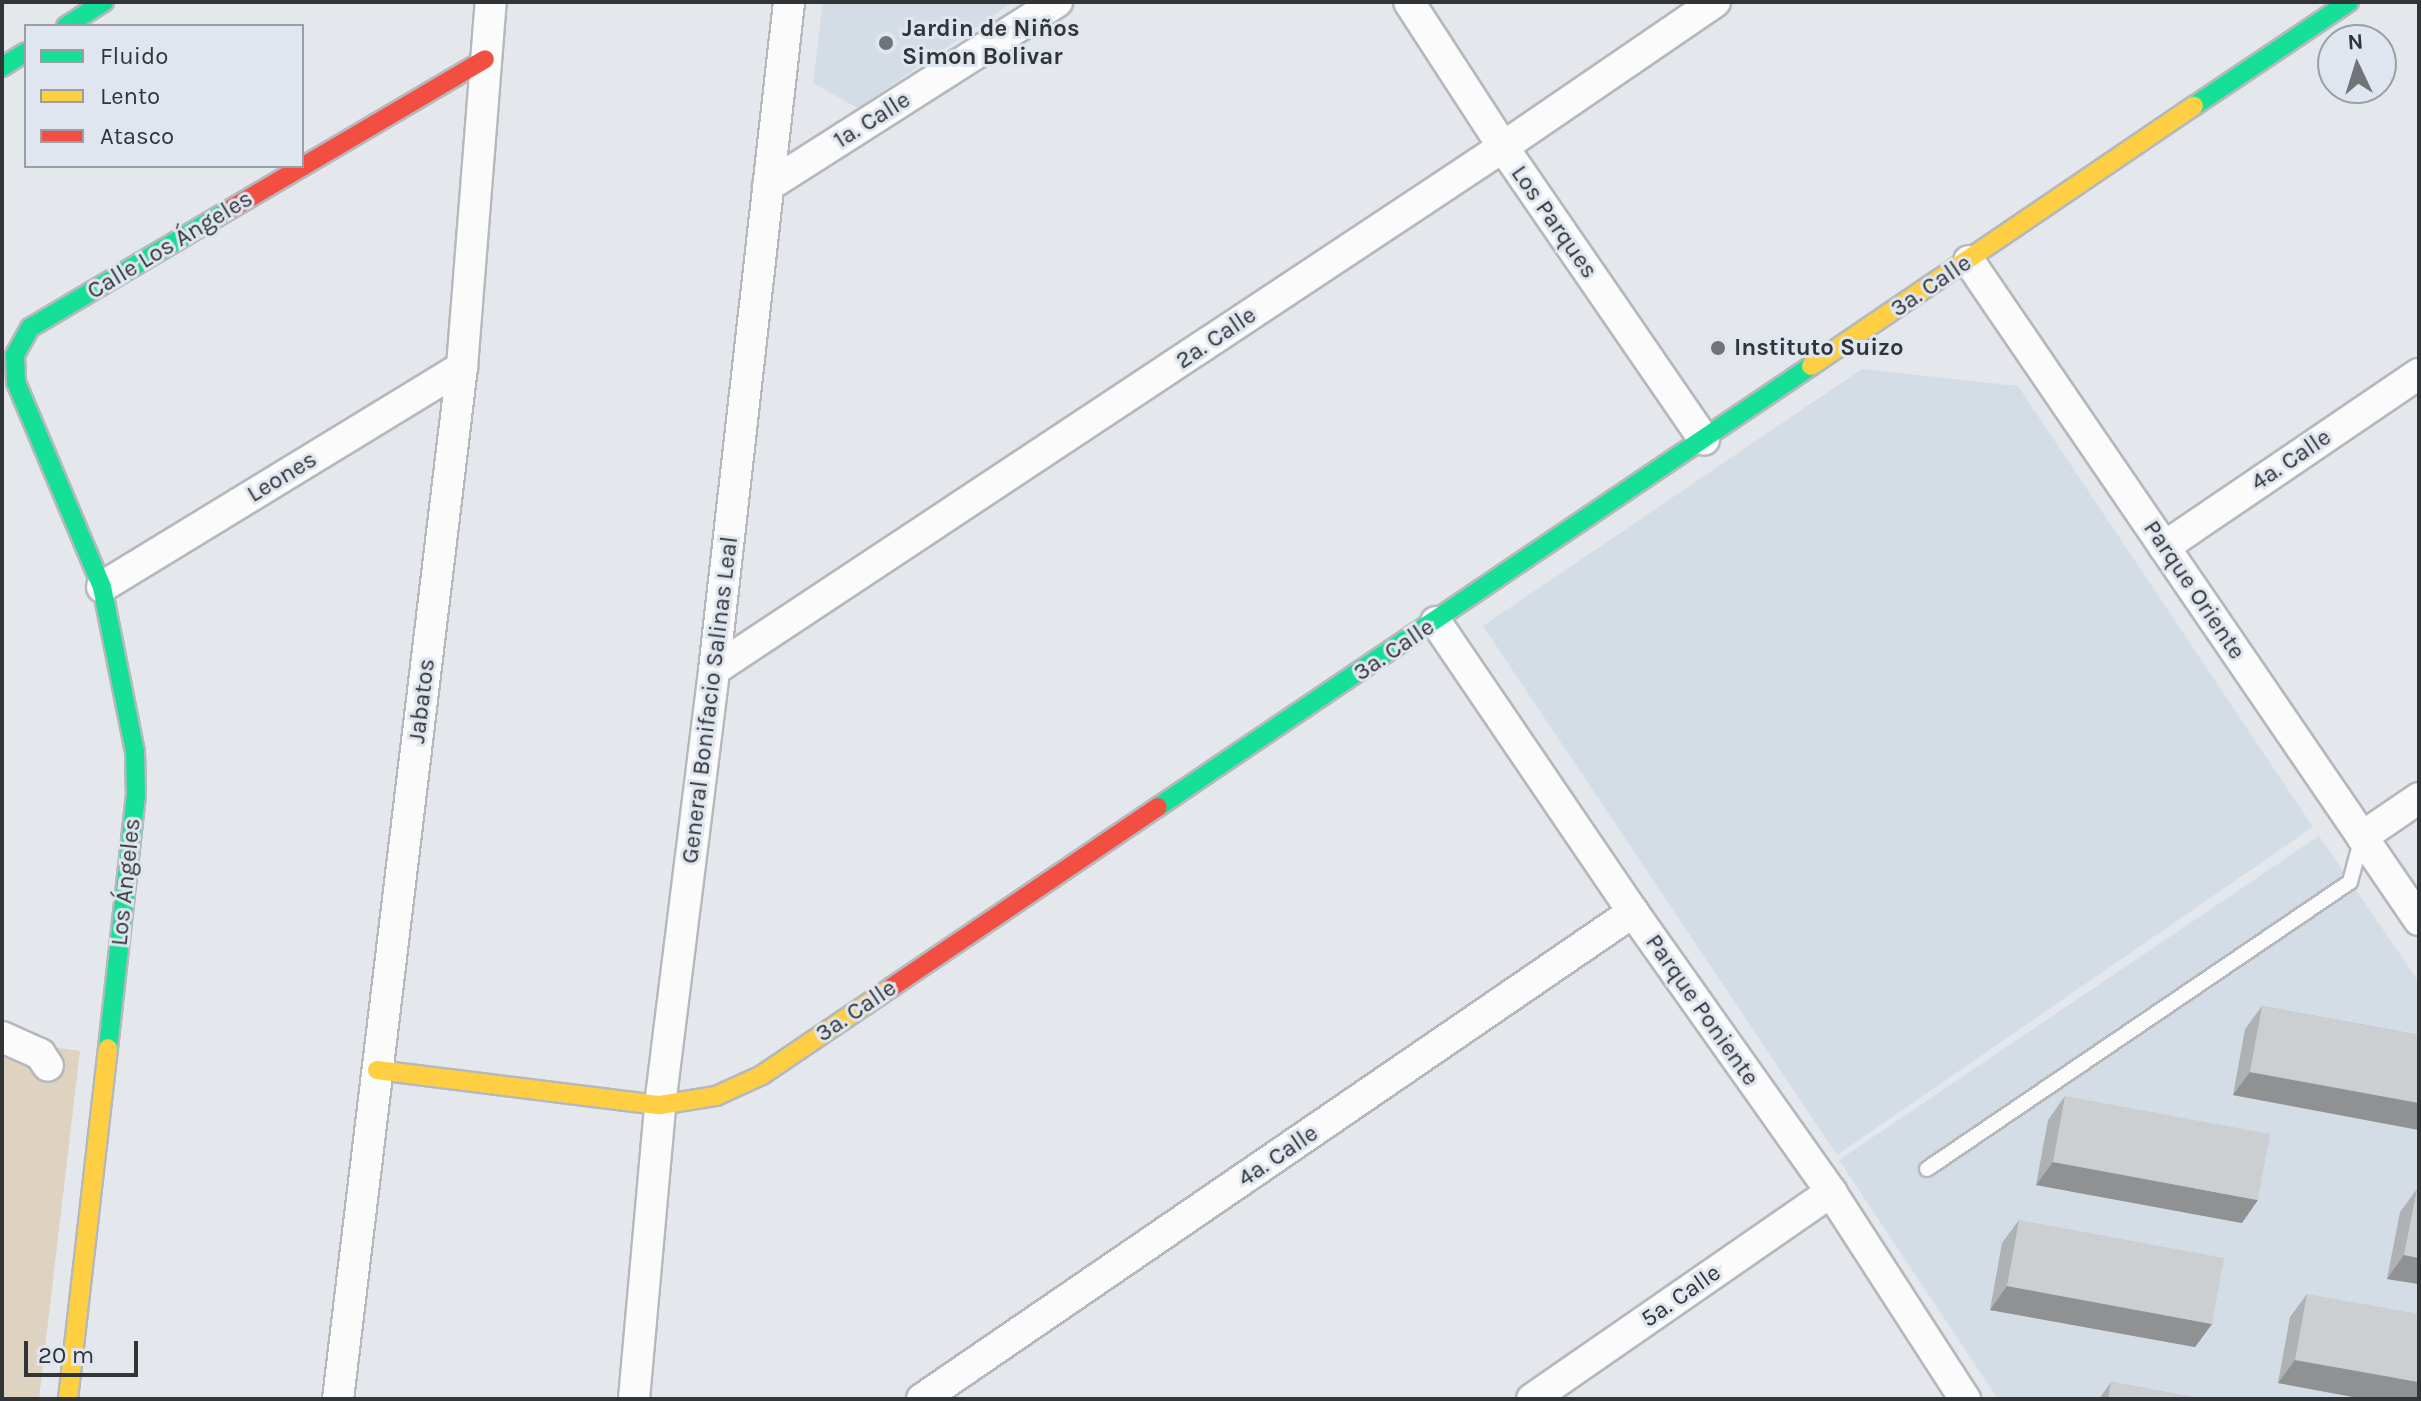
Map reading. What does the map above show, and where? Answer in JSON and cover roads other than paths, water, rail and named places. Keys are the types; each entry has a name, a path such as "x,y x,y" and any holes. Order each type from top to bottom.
{"street":[{"path":"69,24 104,2"},
{"name":"Jabatos","path":"338,1399 462,367 491,2"},
{"name":"General Bonifacio Salinas Leal","path":"634,1399 660,1105 714,670 789,2"},
{"name":"1a. Calle","path":"768,186 1057,2"},
{"name":"Los Parques","path":"1409,2 1503,147 1704,440"},
{"name":"2a. Calle","path":"714,670 1503,147 1715,2"},
{"name":"3a. Calle","path":"377,1070 660,1105 716,1096 762,1075 2349,2"},
{"path":"2,67 24,53"},
{"name":"Calle Los Ángeles","path":"304,166 485,59"},
{"name":"Calle Los Ángeles","path":"16,382 15,355 30,328 301,168"},
{"name":"Parque Oriente","path":"1969,261 2419,920"},
{"name":"Leones","path":"102,587 462,367"},
{"name":"4a. Calle","path":"2164,547 2419,374"},
{"name":"Los Ángeles","path":"16,382 102,587 131,719 136,796 68,1399"},
{"name":"Parque Poniente","path":"1436,622 1633,912 1831,1192 1965,1399"},
{"path":"2362,837 2419,798"},
{"name":"4a. Calle","path":"922,1399 1633,912"},
{"path":"2,1037 40,1054 48,1066"},
{"name":"5a. Calle","path":"1532,1399 1831,1192"}],"lane":[{"path":"1927,1169 2350,882 2362,837"}],"place":[{"name":"Jardin de Niños Simon Bolivar","path":"886,43"},
{"name":"Instituto Suizo","path":"1718,348"}]}
